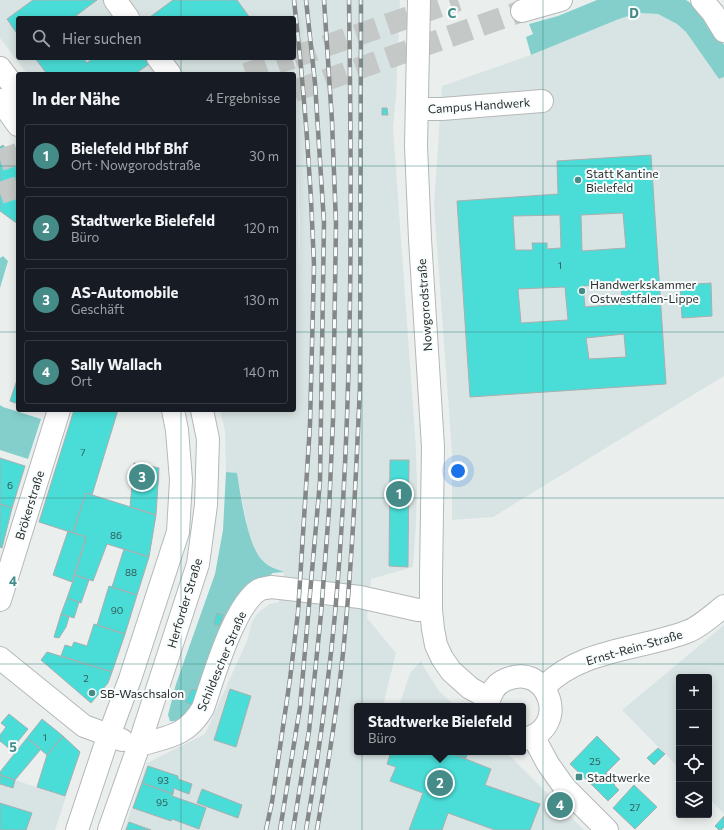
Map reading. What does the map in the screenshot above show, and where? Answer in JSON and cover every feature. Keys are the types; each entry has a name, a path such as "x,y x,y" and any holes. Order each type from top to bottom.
{"main road":[{"path":"115,0 127,16"},
{"name":"Nowgorodstraße","path":"419,0 416,146 420,239 433,447 431,610"},
{"path":"545,0 522,11 561,0"},
{"path":"702,0 713,13 724,32"},
{"path":"160,60 168,72"},
{"path":"0,68 16,89"},
{"path":"0,100 16,122"},
{"name":"Campus Handwerk","path":"417,109 442,109 542,101"},
{"name":"Brökerstraße","path":"0,600 58,412"},
{"path":"77,830 109,736 133,672 178,532 182,480 177,430 173,412"},
{"name":"Herforder Straße","path":"110,830 198,564 206,505 208,439 202,412"},
{"name":"Schildescher Straße","path":"139,745 177,735 197,718 203,708 234,624 241,610 249,599 260,590 271,587 360,597 418,610 431,610"},
{"name":"Ernst-Rein-Straße","path":"544,687 551,680 562,673 597,656 657,642 690,630 724,606"},
{"path":"431,610 436,645 442,658 458,678 488,702 493,690 501,682 512,677 523,676 534,680 544,687 549,697 551,709 549,720 542,730 528,738 565,788 607,830"},
{"path":"0,658 84,726 109,736 139,745"}],"shaded area":[{"path":"0,0 400,0 396,96 393,128 416,449 416,524 413,567 371,579 367,618 396,653 384,703 354,703 354,755 509,755 584,830 124,830 147,763 205,734 247,641 252,622 257,614 269,604 279,602 284,573 261,560 250,540 237,474 226,472 225,431 220,412 296,412 296,16 16,16 16,59 0,38","holes":["298,155 300,223 299,291"]},
{"path":"597,0 686,0 694,5 724,45 724,77 719,79 686,32 677,24 658,14 638,13 619,19 531,55 526,37 533,34 529,24 558,16"},
{"name":"Handwerkskammer Ostwestfalen-Lippe","path":"638,13 658,14 677,24 686,32 719,79 724,77 724,376 493,517 452,520 452,453 434,205 442,86 531,55 619,19"},
{"path":"16,60 293,60 295,72 26,72"},
{"path":"3,256 8,261 0,288 0,258"},
{"path":"0,405 16,412 41,419 28,459 0,450"},
{"path":"226,472 237,473 245,519 252,543 257,553 266,564 284,572 273,573 261,582 197,702 182,718 170,721 168,715 176,684 215,574 223,530"},
{"path":"724,625 724,814 712,801 712,674 676,674 676,765 622,710"},
{"path":"421,661 439,691 452,703 400,703 410,673"},
{"path":"0,775 66,797 55,830 0,830"}],"building":[{"path":"33,0 97,0 76,16 16,16 16,32 7,19"},
{"path":"173,0 237,0 249,16 207,16 151,16"},
{"path":"36,60 85,60 87,63 91,60 146,60 149,64 138,72 46,72"},
{"path":"382,108 387,108 388,115 382,115"},
{"path":"3,145 16,163 16,223 0,211 0,147"},
{"path":"651,155 666,384 470,397 457,201 558,194 557,161","holes":["623,213 626,248 582,251 581,215","560,215 561,248 547,249 547,243 532,243 533,250 515,250 513,216","621,283 622,304 585,307 583,286","565,287 568,320 521,323 518,289","624,334 626,357 589,359 586,338"]},
{"path":"711,283 712,316 682,318 680,285"},
{"path":"16,383 16,403 10,401"},
{"path":"73,412 117,412 92,495 86,493 73,533 39,522"},
{"path":"0,458 25,466 12,508 0,504"},
{"path":"390,460 409,460 408,567 389,566"},
{"path":"134,463 159,468 156,515 130,507"},
{"path":"86,493 156,515 149,557 107,544 93,581 75,575 86,537 73,533"},
{"path":"0,504 12,508 2,548 0,547"},
{"path":"68,531 86,537 72,582 53,575"},
{"path":"124,549 149,557 137,595 112,587"},
{"path":"75,575 89,580 81,603 67,598"},
{"path":"109,586 137,595 125,634 97,625"},
{"path":"67,598 79,602 74,618 61,614"},
{"path":"217,613 223,615 219,626 214,624"},
{"path":"61,614 69,617 66,627 59,638 54,637"},
{"path":"94,624 125,634 112,672 61,656 65,645 72,647 74,642 87,646"},
{"path":"47,652 112,672 108,683 91,703 41,660"},
{"path":"192,689 197,690 193,705 186,702"},
{"path":"230,689 251,696 236,747 214,740"},
{"path":"9,714 28,729 11,750 0,741 0,735 6,727 1,723"},
{"path":"42,719 63,736 47,755 27,738"},
{"path":"63,736 80,752 65,796 37,787 47,755"},
{"path":"597,736 620,759 593,786 570,764"},
{"path":"27,738 41,749 15,780 0,775 0,772"},
{"path":"658,748 665,754 654,765 647,758"},
{"path":"390,755 456,755 491,769 485,785 540,804 530,830 495,830 448,813 442,830 409,830 423,793 390,781 396,767 387,764"},
{"path":"456,755 467,755 466,758"},
{"path":"148,766 178,776 178,779 192,784 189,794 174,788 173,794 142,783"},
{"path":"606,773 611,778 614,775 619,780 614,785 619,790 608,801 593,786"},
{"path":"0,775 15,780 13,788 0,784"},
{"path":"142,783 206,808 199,829 172,819 171,821 133,808"},
{"path":"634,785 657,807 635,829 613,808"},
{"path":"202,789 242,805 238,818 197,803"},
{"path":"0,803 32,813 26,830 0,830"},
{"path":"724,816 724,827 719,830 715,826"},
{"path":"129,822 151,830 126,830"}],"tunnel":[{"path":"296,56 458,0"},
{"path":"296,90 522,11"},
{"path":"252,72 286,60"},
{"path":"0,160 16,155"},
{"path":"0,193 16,188"}],"railway":[{"path":"294,0 296,16"},
{"path":"280,830 300,707 320,481 324,223 315,83 306,0"},
{"path":"293,830 309,731 321,614 329,510 333,420 336,224 332,121 324,0"},
{"path":"306,830 315,777 335,614 345,461 351,230 349,0"},
{"path":"317,830 332,742 341,675 349,587 355,487 360,387 361,0"},
{"path":"266,830 272,802 298,612 310,425 314,266 307,133 296,19"}],"place":[{"name":"Statt Kantine Bielefeld","path":"578,180"},
{"name":"Handwerkskammer Ostwestfalen-Lippe","path":"582,291"},
{"name":"AS-Automobile","path":"142,477"},
{"name":"Bielefeld Hbf Bhf","path":"399,494"},
{"name":"SB-Waschsalon","path":"92,693"},
{"name":"Stadtwerke","path":"579,777"},
{"name":"Stadtwerke Bielefeld","path":"440,783"},
{"name":"Sally Wallach","path":"560,805"}]}
